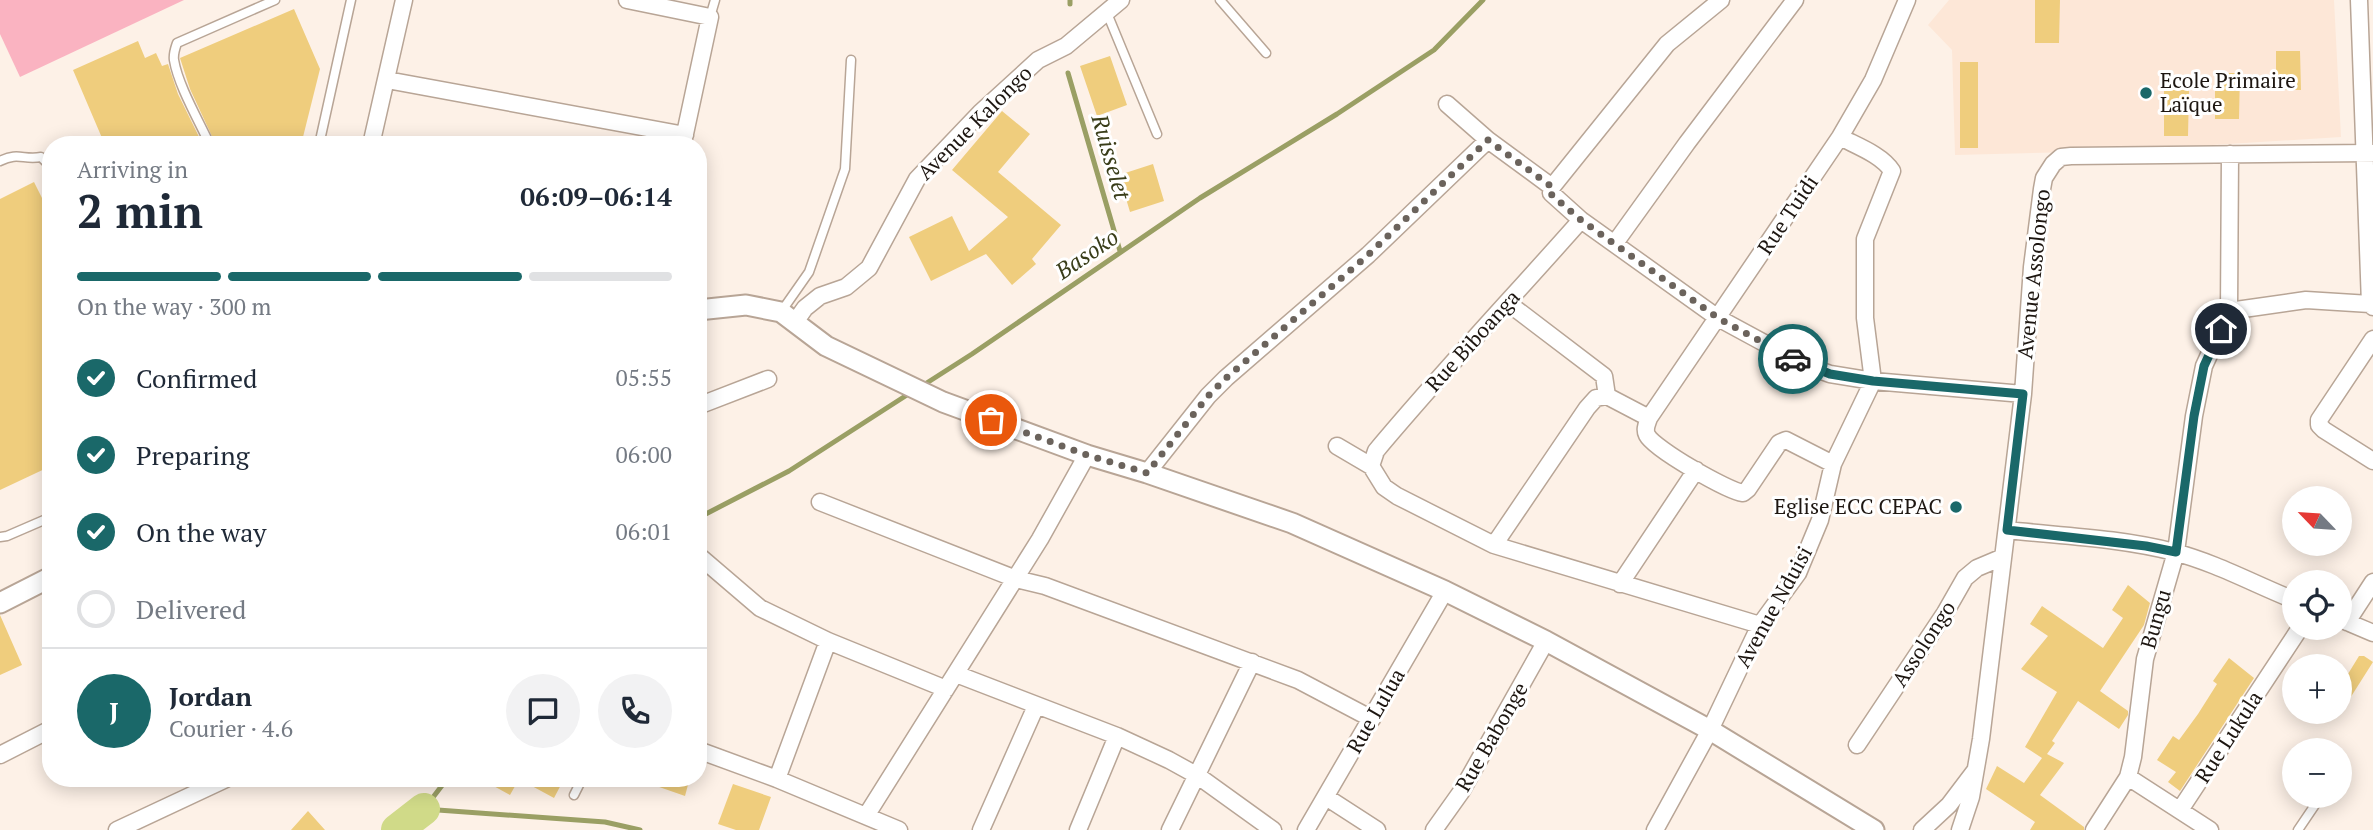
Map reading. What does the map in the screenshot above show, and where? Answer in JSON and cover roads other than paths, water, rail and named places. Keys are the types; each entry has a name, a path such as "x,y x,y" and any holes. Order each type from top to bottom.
{"street":[{"path":"373,136 404,0"},
{"path":"627,0 710,17 685,136"},
{"name":"Avenue Kalongo","path":"788,317 820,296 846,287 869,268 916,179 980,113 1038,60 1066,46 1121,0"},
{"path":"1551,190 1667,44 1721,0"},
{"path":"1615,243 1795,0"},
{"name":"Rue Tuidi","path":"1649,418 1840,137 1873,80 1907,0"},
{"path":"2229,311 2306,300 2372,305 2369,153 2359,0"},
{"path":"387,80 664,136"},
{"path":"1447,104 1551,190 1581,220 1718,318 1817,370 1873,381 2023,394"},
{"path":"1840,137 1890,166 1892,171 1865,239 1865,318 1873,381"},
{"path":"1147,473 1208,396 1226,378 1368,255 1488,140"},
{"name":"Avenue Assolongo","path":"1960,830 1971,797 1976,770 2007,530 2023,394 2032,267 2044,178 2061,157 2071,156 2369,153"},
{"name":"Bungu","path":"2094,830 2128,777 2145,659 2176,552 2194,416 2204,366 2229,311 2230,154"},
{"name":"Rue Biboanga","path":"1371,466 1376,451 1444,370 1581,220"},
{"path":"1508,303 1604,376 1607,396"},
{"path":"707,309 746,305 788,317 826,346 943,402 1087,455 1292,523 1445,591 1710,730 1874,830"},
{"path":"2373,339 2319,420 2319,425 2373,461"},
{"path":"707,403 768,379"},
{"name":"Avenue Nduisi","path":"1655,830 1710,730 1760,625 1798,573 1820,520 1833,464 1873,381"},
{"path":"1494,545 1587,408 1597,398 1607,396 1649,418 1645,428 1648,436 1696,470 1735,492 1743,493 1779,443 1786,440 1833,464"},
{"path":"1337,446 1371,466 1384,487 1398,496 1494,545 1760,625"},
{"path":"866,816 1016,579 1087,455"},
{"path":"1620,584 1696,470"},
{"path":"820,502 1016,579 1045,586 1298,680 1372,719"},
{"path":"2007,530 2176,552 2235,573 2282,595"},
{"name":"Assolongo","path":"1857,745 1945,614 1965,578 1977,568 2003,557"},
{"path":"707,563 760,608 828,641 946,689"},
{"path":"0,603 42,582"},
{"path":"2352,609 2373,582"},
{"name":"Rue Lulua","path":"1306,830 1445,591"},
{"path":"2352,625 2373,633"},
{"name":"Rue Lukula","path":"2180,810 2292,640"},
{"path":"777,779 828,641"},
{"name":"Rue Babonge","path":"1434,830 1461,792 1546,642"},
{"path":"1170,830 1252,662"},
{"path":"956,674 1117,736 1198,776 1273,830"},
{"path":"981,830 1036,706"},
{"path":"0,755 42,734"},
{"path":"1078,830 1117,736"},
{"path":"707,753 777,779 899,830"},
{"path":"1922,830 1949,805 1976,770"},
{"path":"2128,777 2210,830"},
{"path":"117,830 209,787"},
{"path":"1326,797 1377,830"}],"lane":[{"path":"206,136 174,60 177,43 275,0"},
{"path":"321,136 351,0"},
{"path":"710,17 715,0"},
{"path":"1220,0 1266,53"},
{"path":"1108,13 1157,134"},
{"path":"788,317 808,272 845,169 851,60"},
{"path":"0,161 17,155 30,159 42,158"},
{"path":"0,537 42,521"},
{"path":"574,795 578,787"},
{"path":"2298,830 2313,808"}],"waterway":[{"name":"Basoko","path":"922,386 1200,198 1337,114 1434,50 1483,0"},
{"name":"Ruisselet","path":"1068,73 1120,251"},
{"name":"Basoko","path":"707,513 789,471 910,393"},
{"name":"Basoko","path":"424,809 441,787"},
{"path":"424,809 605,822 640,830"},
{"path":"397,830 424,809"}],"place":[{"name":"Ecole Primaire Laïque","path":"2146,93"},
{"name":"Eglise ECC CEPAC","path":"1956,507"}]}
